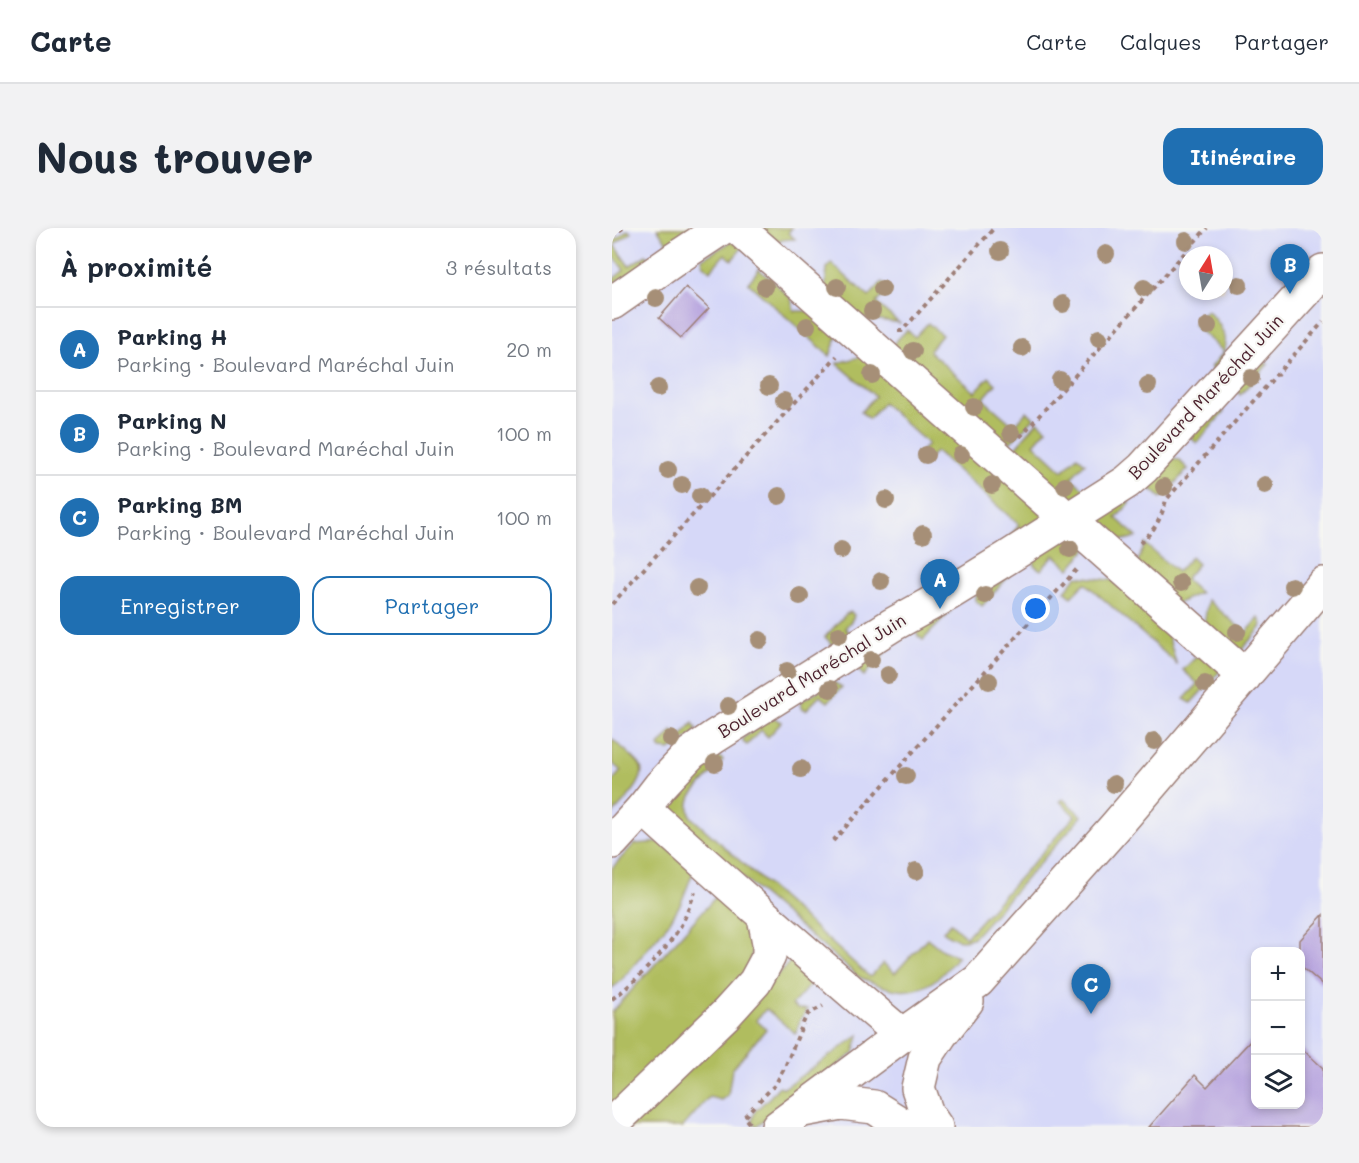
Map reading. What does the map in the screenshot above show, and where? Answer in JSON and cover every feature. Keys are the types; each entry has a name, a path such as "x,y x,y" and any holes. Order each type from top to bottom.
{"street":[{"path":"612,303 722,228"},
{"path":"738,228 1245,676"},
{"name":"Boulevard Maréchal Juin","path":"612,842 691,753 892,625 950,593 1126,482 1143,468 1323,271"},
{"path":"790,1118 978,981 1115,827 1323,584"},
{"path":"643,808 764,917 902,1035"},
{"path":"612,1124 726,1014 755,982 768,957 769,943 764,917"},
{"path":"936,1127 927,1114 918,1088 925,1058 966,1003 978,981"},
{"path":"790,1118 841,1103 874,1107 906,1127"}],"path":[{"path":"612,236 623,228"},
{"path":"612,604 834,358 862,339 902,331 994,228"},
{"path":"1000,460 1206,228"},
{"path":"833,841 1077,569 1115,561 1142,542 1156,528 1166,500 1323,322"},
{"path":"612,999 626,989 667,945 687,912 705,864"},
{"path":"744,1117 775,1084 808,1014 850,990"}],"shaded area":[{"path":"612,228 1323,228 1323,1127 612,1127"}],"green space":[{"path":"657,228 703,228 671,249"},
{"path":"760,228 792,228 788,233 795,239 768,241"},
{"path":"628,230 631,233 614,245 629,266 646,255 651,261 612,284 612,280 624,270 612,254 612,242"},
{"path":"736,239 746,243 732,260 725,254 710,271 703,264 702,259"},
{"path":"831,263 869,297 882,282 889,289 876,303 899,323 852,316 825,291 827,268"},
{"path":"759,269 791,298 794,311 823,311 840,328 830,356 748,283"},
{"path":"1207,310 1221,327 1225,340 1225,346 1223,362 1213,370 1211,367 1224,352 1194,325"},
{"path":"928,323 942,335 929,351 975,392 989,377 996,384 983,399 1014,426 1027,411 1034,418 1006,445 888,349 907,330 915,337"},
{"path":"870,354 1048,517 1006,541 1019,525 936,451 922,466 914,460 928,444 883,403 869,419 861,412 875,396 837,363"},
{"path":"1261,361 1268,364 1240,395 1236,388"},
{"path":"1216,410 1224,412 1197,443 1192,439 1191,434"},
{"path":"1038,421 1047,429 1034,444 1063,471 1077,456 1085,463 1071,478 1088,492 1066,505 1008,456"},
{"path":"1172,459 1179,460 1188,469 1161,498 1149,485"},
{"path":"1125,501 1130,503 1116,518 1137,537 1106,544 1086,524"},
{"path":"1069,533 1087,548 1070,569 1054,555 1041,570 1034,565 1033,558"},
{"path":"1145,544 1177,572 1191,557 1198,564 1185,579 1200,593 1174,605 1134,570"},
{"path":"1009,576 982,606 975,600 975,596"},
{"path":"1077,576 1125,582 1163,616 1176,663 1085,583 1071,597 1065,591"},
{"path":"1208,600 1246,633 1259,618 1262,624 1234,658 1203,630"},
{"path":"951,611 923,640 918,636 916,630"},
{"path":"851,612 854,615 845,628 852,635 866,621 870,625 869,628 846,643 832,644 825,637 846,614"},
{"path":"890,644 891,646 864,676 859,671 859,664"},
{"path":"1202,651 1221,670 1191,703 1184,699 1198,684 1183,670"},
{"path":"833,682 842,687 828,702 820,696 806,710 802,708 801,701"},
{"path":"772,717 782,722 768,737 761,730 747,745 743,742 743,738"},
{"path":"693,723 696,728 694,734 670,750 661,749 659,746 672,731 680,737"},
{"path":"612,739 638,762 642,771 641,778 633,792 612,815 612,781 621,771 612,763"},
{"path":"713,752 723,760 691,796 689,811 691,817 870,977 883,963 895,973 927,938 942,950 958,956 944,972 929,984 909,990 889,988 859,977 677,822 672,806 677,794"},
{"path":"1063,799 1082,816 974,937 966,940 958,939 943,931 951,923 966,937 1075,816 1060,801"},
{"path":"661,842 694,870 681,903 669,923 620,982 612,988 612,868 634,844"},
{"path":"721,891 743,911 751,933 752,953 748,971 612,1110 612,1012"},
{"path":"795,961 817,977 792,1005 798,1009 808,1009 800,1020 796,1034 766,1009 756,1020 766,1029 732,1069 728,1095 721,1100 709,1097 683,1127 628,1127 790,962"},
{"path":"859,1035 854,1053 756,1126 752,1121 755,1111 779,1086 784,1088"}],"building":[{"path":"686,287 709,308 681,338 659,318"},
{"path":"1323,915 1323,985 1305,969 1305,947 1300,947 1300,940"},
{"path":"1251,1040 1251,1109 1305,1109 1305,1052 1323,1068 1323,1127 1149,1127 1195,1075 1207,1087"}],"place":[{"name":"Parking N","path":"1290,294"},
{"name":"Parking H","path":"940,609"},
{"name":"Parking BM","path":"1091,1014"}]}
